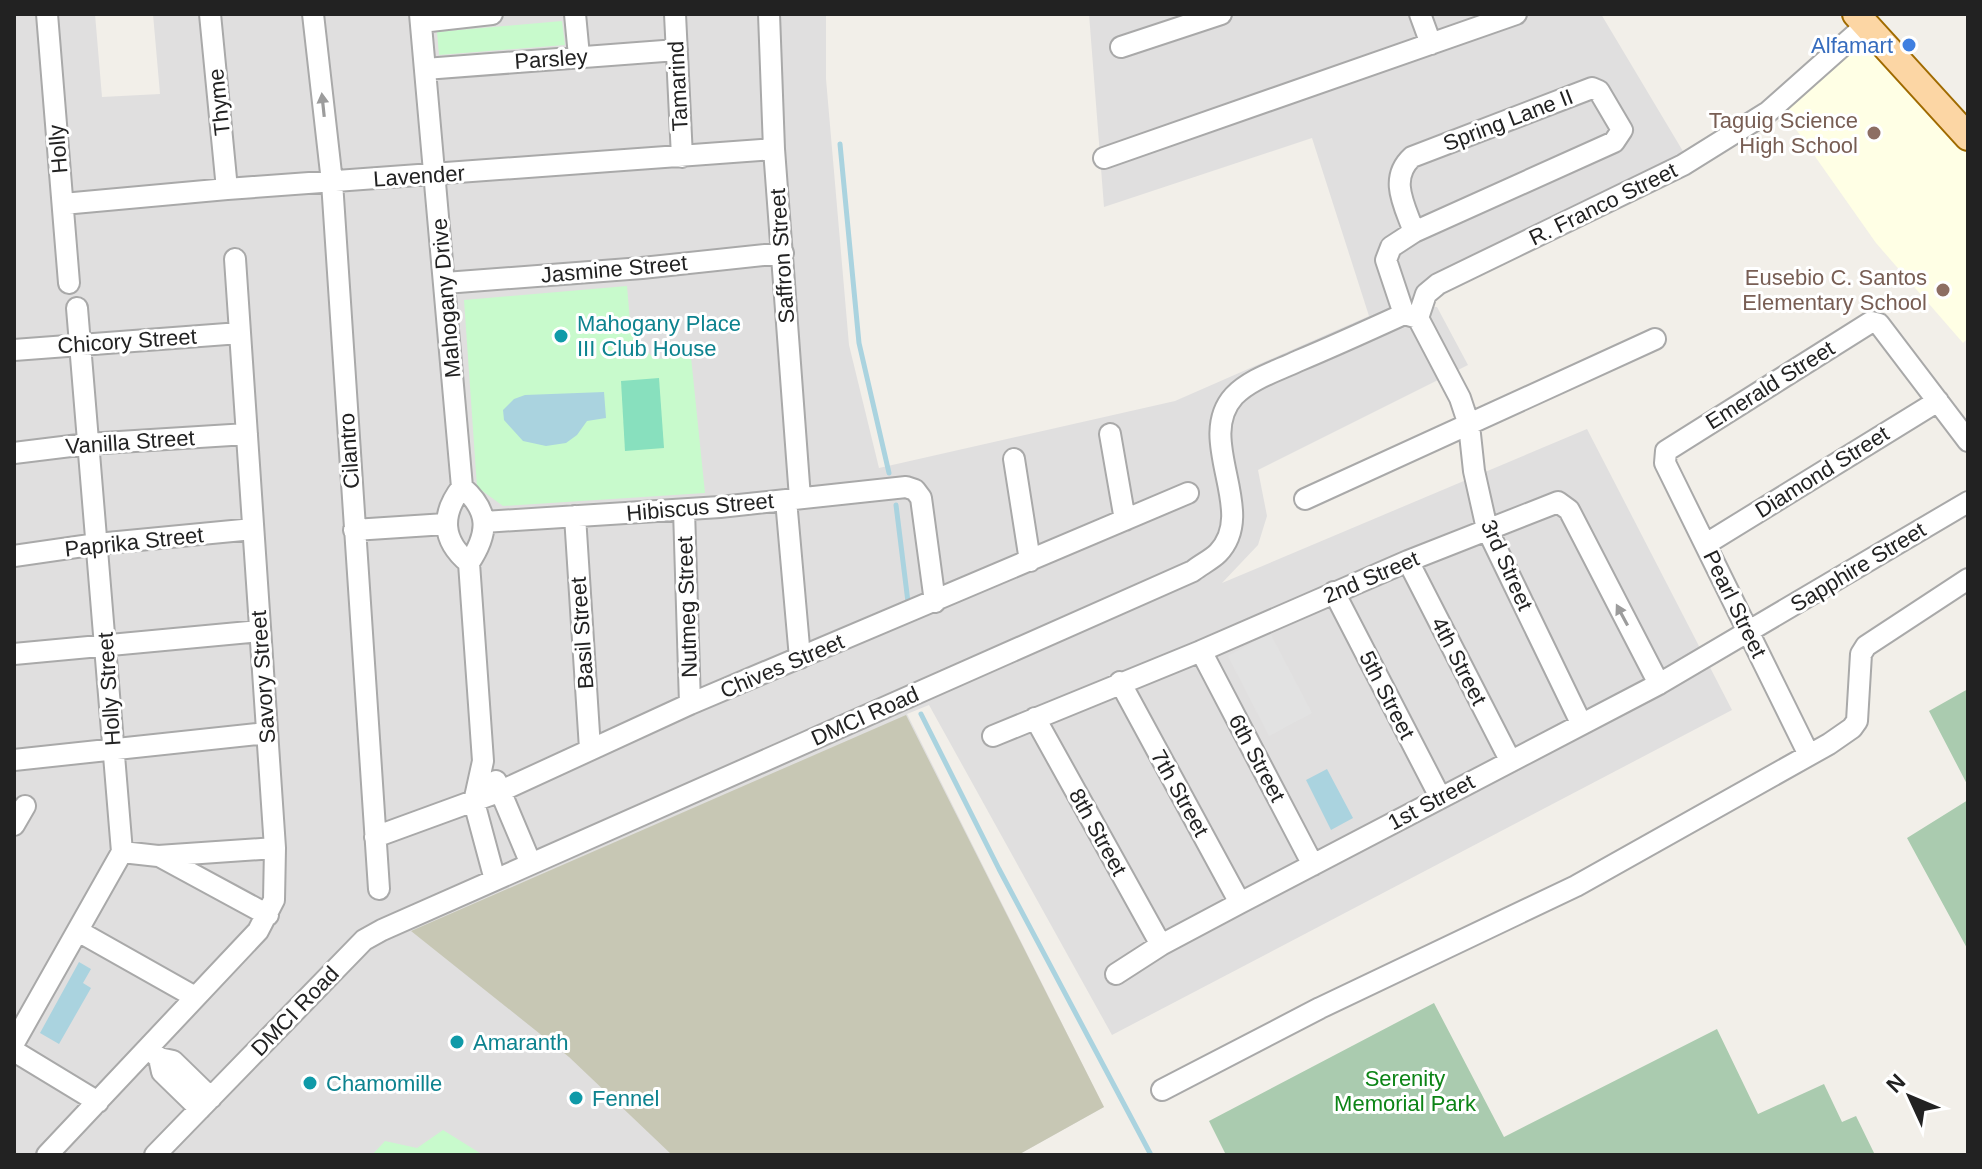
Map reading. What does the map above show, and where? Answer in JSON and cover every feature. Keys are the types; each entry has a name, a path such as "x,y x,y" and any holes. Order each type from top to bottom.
{"main road":[{"path":"1861,19 1968,137"}],"street":[{"name":"Holly","path":"47,14 69,283"},
{"name":"Thyme","path":"210,14 227,189"},
{"name":"Cilantro","path":"313,14 332,182 379,889"},
{"path":"421,18 492,14"},
{"path":"575,14 579,56"},
{"name":"Tamarind","path":"675,14 682,157"},
{"name":"Saffron Street","path":"769,14 774,149 783,253 800,658"},
{"path":"1121,47 1221,14"},
{"path":"1420,14 1431,44"},
{"path":"1104,158 1516,14"},
{"name":"Mahogany Drive","path":"421,18 462,487"},
{"name":"R. Franco Street","path":"1411,316 1426,294 1438,284 1673,171 1755,121 1861,19"},
{"name":"Parsley","path":"425,69 677,50"},
{"name":"Spring Lane II","path":"1411,316 1386,256 1391,247 1414,232 1614,142 1622,130 1599,91 1592,88 1412,157 1402,169 1397,183 1414,232"},
{"name":"Lavender","path":"63,204 774,149"},
{"name":"Jasmine Street","path":"445,283 642,268 783,253"},
{"name":"Savory Street","path":"47,1155 98,1102 153,1053 195,997 258,931 274,900 275,848 235,259"},
{"name":"Holly Street","path":"77,308 122,852"},
{"name":"3rd Street","path":"1411,316 1460,398 1469,425 1474,471 1487,529 1581,723"},
{"name":"DMCI Road","path":"155,1155 364,940 1193,571 1218,553 1229,534 1231,509 1220,445 1220,424 1232,397 1262,377 1411,316"},
{"name":"Emerald Street","path":"1666,451 1855,331 1874,323 1879,324 1938,401"},
{"name":"Chicory Street","path":"14,350 240,333"},
{"path":"1305,499 1655,339"},
{"path":"1938,401 1968,441"},
{"name":"Diamond Street","path":"1706,544 1938,401"},
{"name":"Vanilla Street","path":"14,453 87,444 247,434"},
{"path":"1110,434 1125,520"},
{"name":"Pearl Street","path":"1666,451 1665,463 1809,755"},
{"path":"1014,459 1030,561"},
{"path":"469,563 454,547 446,524 450,505 462,487 482,509 484,522 482,539 469,563 483,761 474,802 495,880"},
{"name":"Hibiscus Street","path":"484,522 684,510 906,487 915,490 921,498 935,602"},
{"name":"Chives Street","path":"375,837 501,791 690,704 1188,493"},
{"name":"2nd Street","path":"993,736 1201,651 1408,561 1558,502 1566,506 1659,684"},
{"name":"Sapphire Street","path":"1748,633 1968,502"},
{"name":"Nutmeg Street","path":"684,510 690,704"},
{"name":"Basil Street","path":"575,516 590,749"},
{"path":"354,530 446,524"},
{"name":"Paprika Street","path":"14,556 97,544 253,529"},
{"name":"4th Street","path":"1408,561 1510,760"},
{"path":"1162,1090 1320,1008 1576,886 1809,755 1856,724 1861,654 1866,646 1968,579"},
{"name":"5th Street","path":"1334,592 1440,797"},
{"path":"14,654 260,631"},
{"name":"1st Street","path":"1116,974 1161,945 1659,684 1748,633"},
{"name":"6th Street","path":"1201,651 1313,865"},
{"name":"7th Street","path":"1120,682 1240,903"},
{"name":"8th Street","path":"1035,718 1161,945"},
{"path":"14,760 267,733"},
{"path":"483,761 501,791 531,864"},
{"path":"14,825 25,806"},
{"path":"14,1043 122,852 158,856 275,848"},
{"path":"158,856 268,915"},
{"path":"78,931 195,997"},
{"path":"14,1051 98,1102"},
{"path":"153,1053 162,1072 185,1084 205,1103"}],"shaded area":[{"path":"14,14 95,14 102,97 160,94 153,14 826,14 826,79 849,345 879,468 1175,401 1369,316 1312,138 1104,207 1089,14 1601,14 1687,158 1417,307 1437,307 1468,365 1258,470 1267,516 1258,545 1222,583 1587,429 1732,710 1112,1035 929,705 907,714 1104,1107 1018,1155 14,1155"},
{"name":"Taguig Science High School","path":"1868,34 1968,154 1968,338 1963,343 1876,243 1783,111"},
{"path":"1270,633 1312,713 1269,736 1228,656"},
{"path":"906,715 1104,1107 1018,1155 672,1155 569,1057 411,931"}],"green space":[{"path":"562,21 565,45 439,55 437,32"},
{"path":"627,286 631,333 654,359 691,357 705,493 503,506 477,487 464,300"},
{"path":"659,378 664,448 625,451 621,381"},
{"path":"1968,689 1968,786 1929,711"},
{"path":"1968,800 1968,950 1907,838"},
{"name":"Serenity Memorial Park","path":"1434,1003 1504,1137 1717,1029 1758,1114 1824,1084 1842,1122 1856,1116 1875,1155 1226,1155 1209,1121"},
{"path":"443,1130 483,1155 372,1155 385,1141 417,1148"}],"water":[{"path":"604,392 606,418 587,421 577,435 566,443 546,446 523,441 504,420 503,410 514,399 525,395"},
{"path":"1327,769 1353,818 1331,830 1306,780"},
{"path":"79,962 91,969 83,983 91,988 59,1044 40,1033"}],"waterway":[{"path":"840,144 859,343 889,473"},
{"path":"896,505 908,602"},
{"path":"921,714 999,869 1151,1155"}],"place":[{"name":"Alfamart","path":"1909,45"},
{"name":"Taguig Science High School","path":"1874,133"},
{"name":"Eusebio C. Santos Elementary School","path":"1943,290"},
{"name":"Mahogany Place III Club House","path":"561,336"},
{"name":"Amaranth","path":"457,1042"},
{"name":"Chamomille","path":"310,1083"},
{"name":"Fennel","path":"576,1098"}]}
